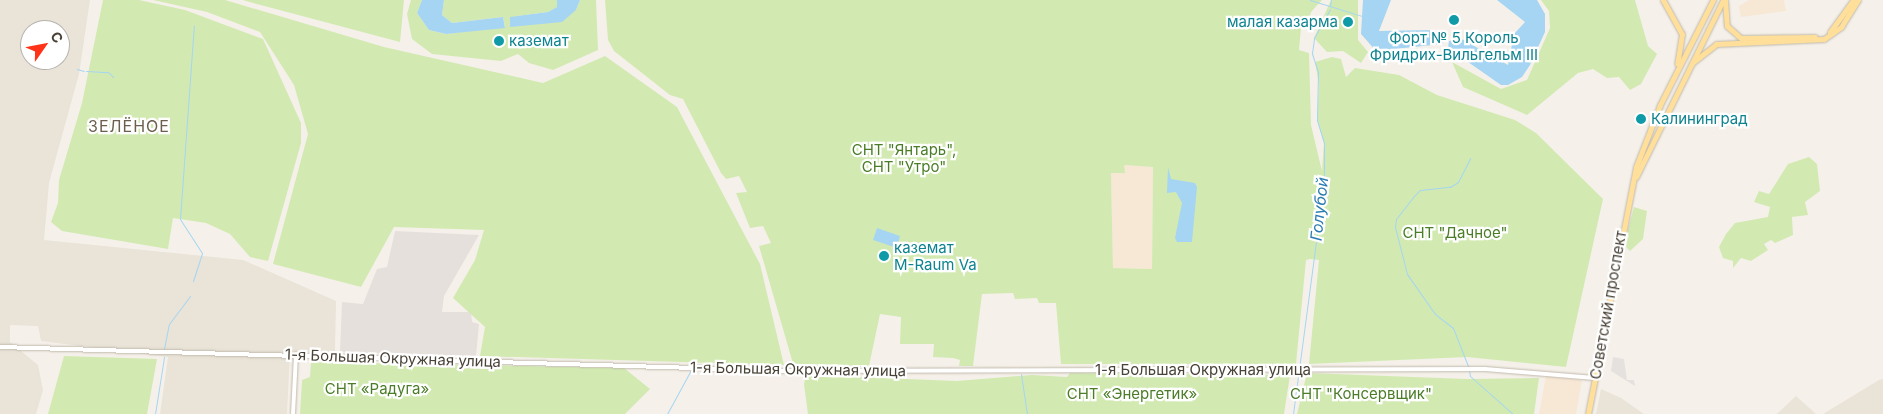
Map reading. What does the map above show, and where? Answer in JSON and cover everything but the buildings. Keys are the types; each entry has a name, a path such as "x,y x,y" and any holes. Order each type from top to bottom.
{"main road":[{"path":"1663,0 1683,40 1668,88"},
{"name":"Советский проспект","path":"1588,414 1629,196 1647,137 1668,88 1714,0"},
{"path":"1724,0 1727,26 1746,39 1823,36 1840,21 1853,0"},
{"name":"Советский проспект","path":"1629,196 1686,72 1724,0"},
{"path":"1686,72 1702,51 1716,44 1824,38 1841,27 1858,0"}],"street":[{"name":"1-я Большая Окружная улица","path":"0,347 838,371 1512,369 1595,378"},
{"path":"293,414 296,354"}],"shaded area":[{"path":"0,0 90,0 79,74 49,183 44,240 243,260 336,301 335,352 290,353 287,414 160,414 168,357 41,341 38,326 10,325 10,342 38,365 43,390 36,414 0,414"},
{"path":"1749,0 1784,0 1786,11 1741,17 1739,6"},
{"path":"1124,165 1153,167 1152,269 1113,268 1111,173 1124,173"},
{"path":"395,231 479,235 444,296 442,312 471,312 472,322 479,324 476,356 340,352 342,302 363,304 377,269 387,267"},
{"path":"1613,357 1624,359 1627,380 1634,380 1635,386 1611,371"},
{"path":"1546,376 1582,380 1576,414 1539,414"},
{"path":"1883,379 1883,414 1823,414 1879,380"},
{"path":"1601,389 1621,398 1644,414 1596,414"},
{"path":"1796,396 1816,414 1777,414"}],"green space":[{"path":"103,0 139,0 185,10 263,39 301,123 301,143 268,261 250,257 230,234 206,223 173,218 168,249 62,231 51,222 58,203 59,180 82,103"},
{"path":"153,0 225,0 384,47 543,83 605,56 677,107 760,264 784,365 480,356 485,327 453,298 475,260 484,230 394,227 361,287 273,264 308,134 294,85 260,32 207,12"},
{"path":"243,0 404,0 400,42 246,1"},
{"path":"411,0 422,0 417,13 429,30 446,34 505,27 503,17 452,23 442,15 444,0 557,0 557,7 548,12 510,17 576,10 580,0 596,0 598,50 553,70 529,63 518,54 501,61 432,54 412,39 407,14"},
{"name":"СНТ \"Янтарь\", СНТ \"Утро\"","path":"605,0 1322,0 1311,12 1307,28 1301,28 1299,50 1309,53 1311,125 1322,171 1324,143 1317,120 1319,85 1315,62 1332,57 1341,59 1346,77 1355,68 1399,75 1437,95 1515,120 1536,133 1603,199 1566,367 1467,357 1309,364 1319,260 1310,259 1306,260 1296,364 1061,364 1056,303 1039,303 1037,298 1015,299 1013,293 982,294 973,366 959,366 960,360 953,358 933,357 934,344 900,344 901,317 880,314 869,366 834,370 794,367 759,246 771,243 763,226 750,228 736,193 747,192 739,176 726,179 721,173 683,99 670,95 614,51 608,40","holes":["1124,165 1153,167 1152,269 1113,268 1111,173 1125,173"]},
{"path":"1331,0 1358,0 1358,40 1368,52 1361,63 1343,51 1327,52 1314,38"},
{"path":"1541,0 1635,0 1648,46 1657,54 1641,84 1630,90 1619,77 1607,78 1593,69 1578,73 1527,115 1463,87 1452,62 1501,89 1527,80 1550,28 1549,11"},
{"path":"1809,157 1817,164 1820,191 1805,202 1808,215 1792,217 1793,235 1775,243 1771,240 1764,244 1768,250 1751,261 1741,258 1733,268 1733,261 1723,258 1719,247 1726,234 1735,223 1768,217 1770,207 1754,202 1759,191 1769,194 1788,164"},
{"path":"1634,207 1647,211 1643,239 1630,251 1624,245"},
{"path":"64,356 157,359 147,414 48,414"},
{"name":"СНТ «Радуга»","path":"311,362 624,368 650,389 625,414 300,414 302,380 310,377"},
{"name":"СНТ «Энергетик»","path":"1070,373 1290,375 1284,414 808,414 804,384 806,375 957,381 1032,375 1067,377"},
{"name":"СНТ \"Консервщик\"","path":"1307,373 1467,379 1539,378 1534,414 1297,414"}],"water":[{"path":"422,0 444,0 442,15 452,23 503,17 505,28 446,34 429,30 417,13"},
{"path":"557,0 580,0 576,10 562,22 510,27 510,17 548,12 557,7"},
{"path":"1363,0 1391,0 1379,31 1433,30 1444,40 1442,44 1376,51 1361,34"},
{"path":"1497,0 1537,0 1545,14 1545,32 1530,65 1522,77 1508,85 1501,85 1448,48 1449,41 1460,38 1508,65 1514,34 1525,22"},
{"path":"1168,167 1171,179 1195,183 1197,187 1192,242 1177,242 1175,238 1182,203 1176,192 1167,193"},
{"path":"877,228 900,236 897,248 873,240"}],"waterway":[{"path":"1310,0 1362,16"},
{"name":"Голубой","path":"1330,6 1331,0"},
{"name":"Голубой","path":"1293,414 1324,182 1324,143 1317,120 1318,72 1312,53 1314,38 1330,9"},
{"path":"193,281 202,253 180,219 194,26"},
{"path":"77,69 84,71"},
{"path":"86,71 108,72 113,77"},
{"path":"1468,366 1453,328 1435,314 1407,274 1395,227 1396,219 1420,190 1450,187 1458,182 1470,158"},
{"path":"164,349 169,324 190,296"},
{"path":"155,414 164,357"},
{"path":"667,414 691,370"},
{"path":"1469,370 1470,376 1513,414"},
{"path":"1021,374 1027,414"}],"place":[{"name":"Форт № 5 Король Фридрих-Вильгельм III","path":"1454,20"},
{"name":"малая казарма","path":"1348,22"},
{"name":"каземат","path":"499,41"},
{"name":"Калининград","path":"1641,119"},
{"name":"каземат M-Raum Va","path":"884,256"}],"district":[{"name":"ЗЕЛЁНОЕ","path":"129,126"}],"park label":[{"name":"СНТ \"Дачное\"","path":"1455,233"}]}
